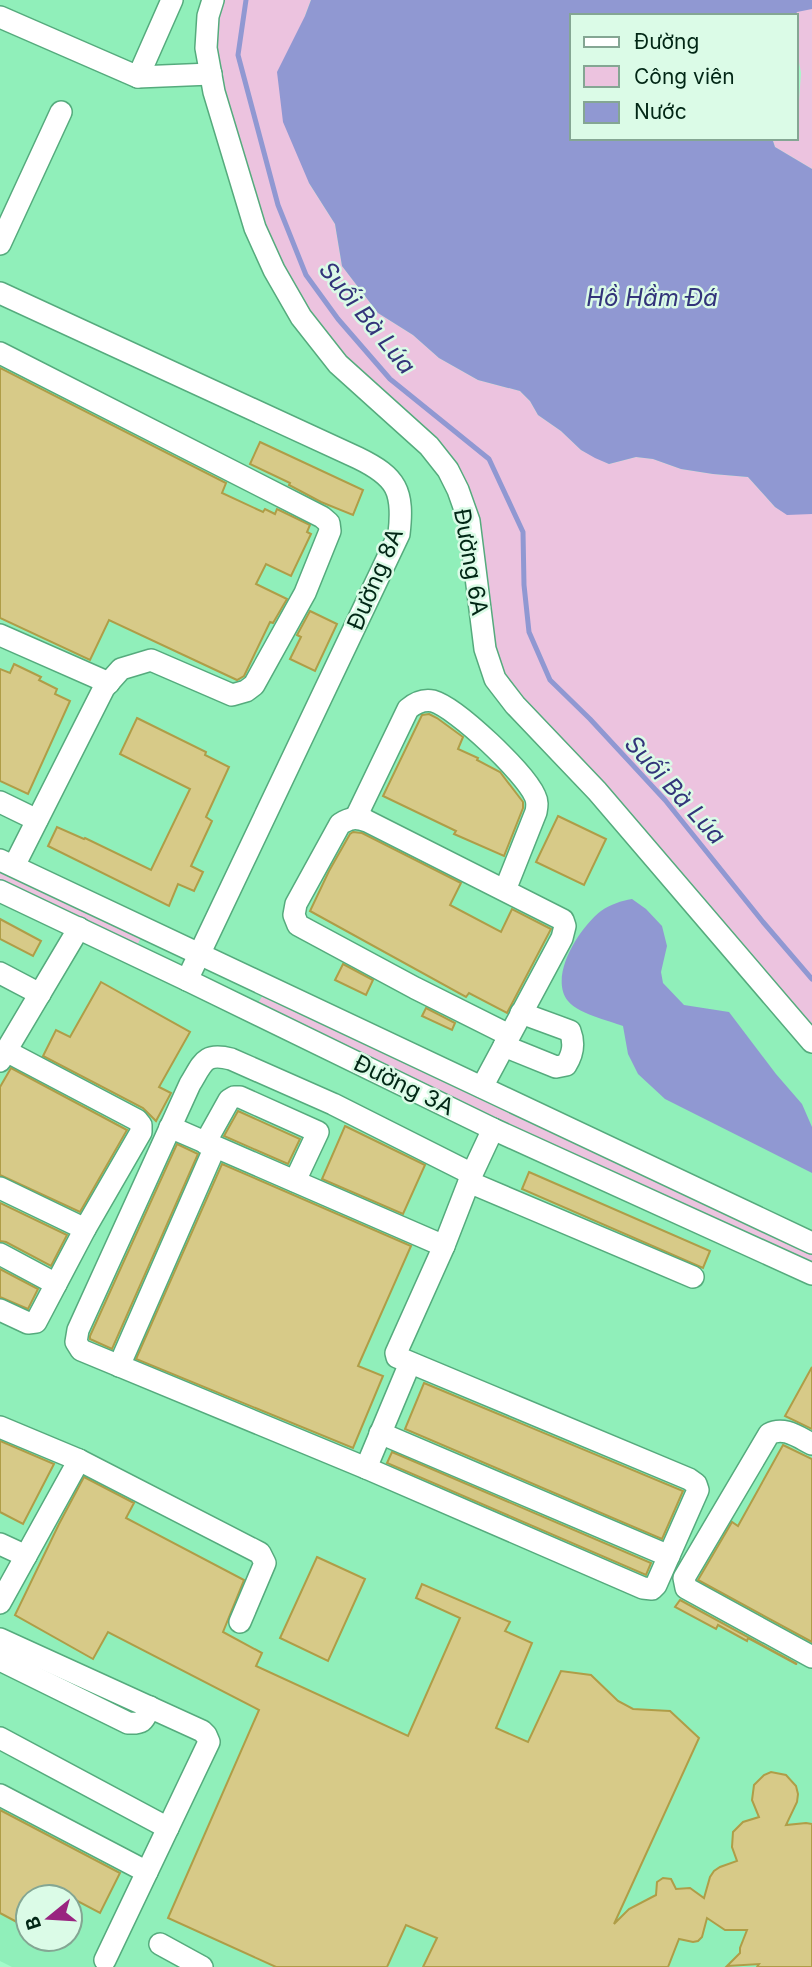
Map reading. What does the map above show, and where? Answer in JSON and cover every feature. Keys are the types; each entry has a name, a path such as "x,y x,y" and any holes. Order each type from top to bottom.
{"street":[{"path":"138,77 172,0"},
{"name":"Đường 6A","path":"213,0 208,16 206,48 214,92 255,228 300,317 338,364 429,446 448,470 469,522 485,649 495,679 515,705 597,791 810,1034"},
{"path":"0,17 138,77 211,74"},
{"path":"2,232 61,113"},
{"name":"Đường 8A","path":"0,293 382,470 396,487 402,509 400,534 187,979"},
{"path":"0,353 322,517 329,523 330,531 305,593 254,685 246,691 232,695 151,660 121,669 104,688 37,820 7,863"},
{"path":"0,635 109,683"},
{"path":"356,817 408,709 420,701 433,702 468,722 522,777 535,795 536,812 505,890"},
{"path":"0,802 37,820"},
{"path":"482,1087 506,1041 521,1013 562,938 565,926 563,920 367,821 356,817 340,824 296,904 298,925 415,988 506,1041 555,1067 566,1065 571,1057 573,1040 570,1031 521,1013"},
{"name":"Đường 3A","path":"7,863 812,1242"},
{"name":"Đường 3A","path":"0,891 493,1129 812,1273"},
{"path":"0,1310 28,1324 36,1322 141,1132 141,1125 137,1120 3,1056 79,928"},
{"path":"0,973 40,994"},
{"path":"493,1129 471,1178 444,1246 396,1353 397,1357 690,1479 696,1484 698,1490 652,1589 643,1588 366,1468 81,1350 76,1342 78,1331 190,1084 206,1059 216,1055 231,1059 332,1104 471,1178 693,1277"},
{"path":"119,1366 229,1100 240,1097 318,1132"},
{"path":"295,1181 332,1104"},
{"path":"170,1127 444,1246"},
{"path":"0,1188 85,1229"},
{"path":"0,1254 56,1284"},
{"path":"366,1468 410,1363"},
{"path":"0,1427 79,1460 260,1553 265,1563 240,1622"},
{"path":"812,1444 783,1430 769,1434 684,1578 686,1588 812,1657"},
{"path":"380,1433 669,1556"},
{"path":"3,1591 26,1556 79,1460"},
{"path":"489,1521 507,1487"},
{"path":"543,1545 561,1510"},
{"path":"0,1544 26,1556"},
{"path":"0,1639 202,1731 209,1742 105,1960"},
{"path":"0,1660 128,1723 138,1724 144,1721 150,1707"},
{"path":"0,1738 168,1828"},
{"path":"0,1795 147,1872"},
{"path":"160,1944 202,1967"}],"shaded area":[{"path":"0,0 246,0 278,205 812,979 812,1967 12,1967 0,1961"}],"green space":[{"path":"219,0 311,0 305,16 309,183 335,224 342,266 378,313 413,335 439,358 478,380 520,391 538,415 561,431 581,450 609,464 636,457 653,459 681,469 748,477 775,507 787,514 812,514 812,1033 499,676 462,487 341,359 305,314 260,226 212,50"},
{"path":"812,9 812,169 775,147 773,140 798,140 801,73 796,12"},
{"path":"0,869 141,937 137,946 0,880"},
{"path":"263,995 812,1253 812,1263 497,1121 258,1003"}],"water":[{"name":"Hồ Hầm Đá","path":"311,0 812,0 812,9 796,14 570,14 570,140 773,140 775,147 812,169 812,514 787,515 775,507 748,477 681,469 653,459 636,457 609,464 595,458 538,415 520,391 478,380 439,358 413,335 378,313 342,266 335,224 309,183 283,122 277,72"},
{"path":"632,899 662,926 667,946 661,972 663,983 684,1005 729,1012 802,1104 812,1127 812,1173 665,1099 638,1074 628,1054 623,1026 586,1013 568,1001 563,991 562,979 564,966 576,940 601,911"}],"building":[{"path":"0,368 226,483 222,493 263,512 265,509 275,514 277,509 310,525 307,532 311,534 291,576 266,564 256,584 287,599 273,623 270,622 244,676 237,680 109,620 90,660 0,618"},
{"path":"260,442 363,490 353,515 321,502 289,485 290,483 250,464"},
{"path":"310,611 337,624 315,671 290,659 301,637 297,635"},
{"path":"14,664 41,677 39,680 57,689 55,694 70,701 28,794 0,781 0,669 10,673"},
{"path":"429,714 463,737 458,749 500,772 523,802 504,856 454,834 456,831 383,796 422,715"},
{"path":"137,718 206,752 205,755 229,767 206,817 212,821 191,866 203,872 194,891 178,884 169,906 48,846 57,827 151,870 190,789 120,754"},
{"path":"558,816 606,839 584,885 536,862"},
{"path":"353,832 362,833 461,883 450,905 501,932 512,909 551,929 507,1013 469,993 466,997 310,911 329,871"},
{"path":"0,919 41,941 33,956 0,939"},
{"path":"343,964 373,980 366,995 335,980"},
{"path":"101,982 190,1032 159,1087 171,1093 156,1121 143,1108 43,1056 56,1030 70,1037"},
{"path":"426,1008 455,1023 452,1030 422,1016"},
{"path":"11,1068 127,1130 80,1212 0,1175 0,1087"},
{"path":"238,1111 300,1139 288,1164 224,1136"},
{"path":"345,1126 425,1165 403,1214 322,1179"},
{"path":"177,1144 198,1154 112,1349 90,1339 90,1336"},
{"path":"222,1164 411,1246 358,1366 383,1376 353,1448 136,1359"},
{"path":"529,1172 710,1251 703,1268 522,1189"},
{"path":"0,1203 67,1235 51,1266 0,1241"},
{"path":"0,1269 38,1289 28,1309 0,1297"},
{"path":"812,1367 812,1429 785,1416"},
{"path":"424,1383 683,1491 662,1539 405,1429"},
{"path":"0,1441 54,1464 23,1524 0,1512"},
{"path":"783,1445 812,1459 812,1642 698,1580 732,1522 738,1526"},
{"path":"392,1452 651,1563 646,1575 387,1463"},
{"path":"84,1477 134,1503 126,1518 244,1580 223,1632 262,1653 256,1666 408,1736 460,1618 416,1598 422,1584 510,1622 505,1631 532,1643 496,1728 528,1742 561,1671 591,1675 618,1701 633,1709 670,1711 699,1738 614,1924 629,1909 656,1895 657,1882 663,1878 671,1879 676,1889 690,1888 704,1898 714,1871 737,1861 732,1847 733,1832 743,1822 759,1817 752,1800 754,1785 771,1772 786,1775 796,1786 798,1794 786,1825 812,1824 812,1967 757,1967 759,1964 727,1966 740,1953 747,1930 725,1930 707,1918 702,1937 698,1941 679,1939 668,1967 423,1967 437,1938 406,1925 387,1967 276,1967 168,1918 259,1710 108,1632 93,1659 15,1615"},
{"path":"317,1557 365,1579 328,1661 280,1638"},
{"path":"680,1600 797,1664 748,1638 747,1641 718,1625 716,1629 675,1607"},
{"path":"0,1810 120,1873 100,1913 84,1904 84,1883 14,1883 14,1920 0,1913"}],"waterway":[{"name":"Suối Bà Lúa","path":"246,0 238,55 278,205 306,275 338,319 390,379 489,459 523,532 524,585 529,632 550,680 665,800 812,979"}]}
